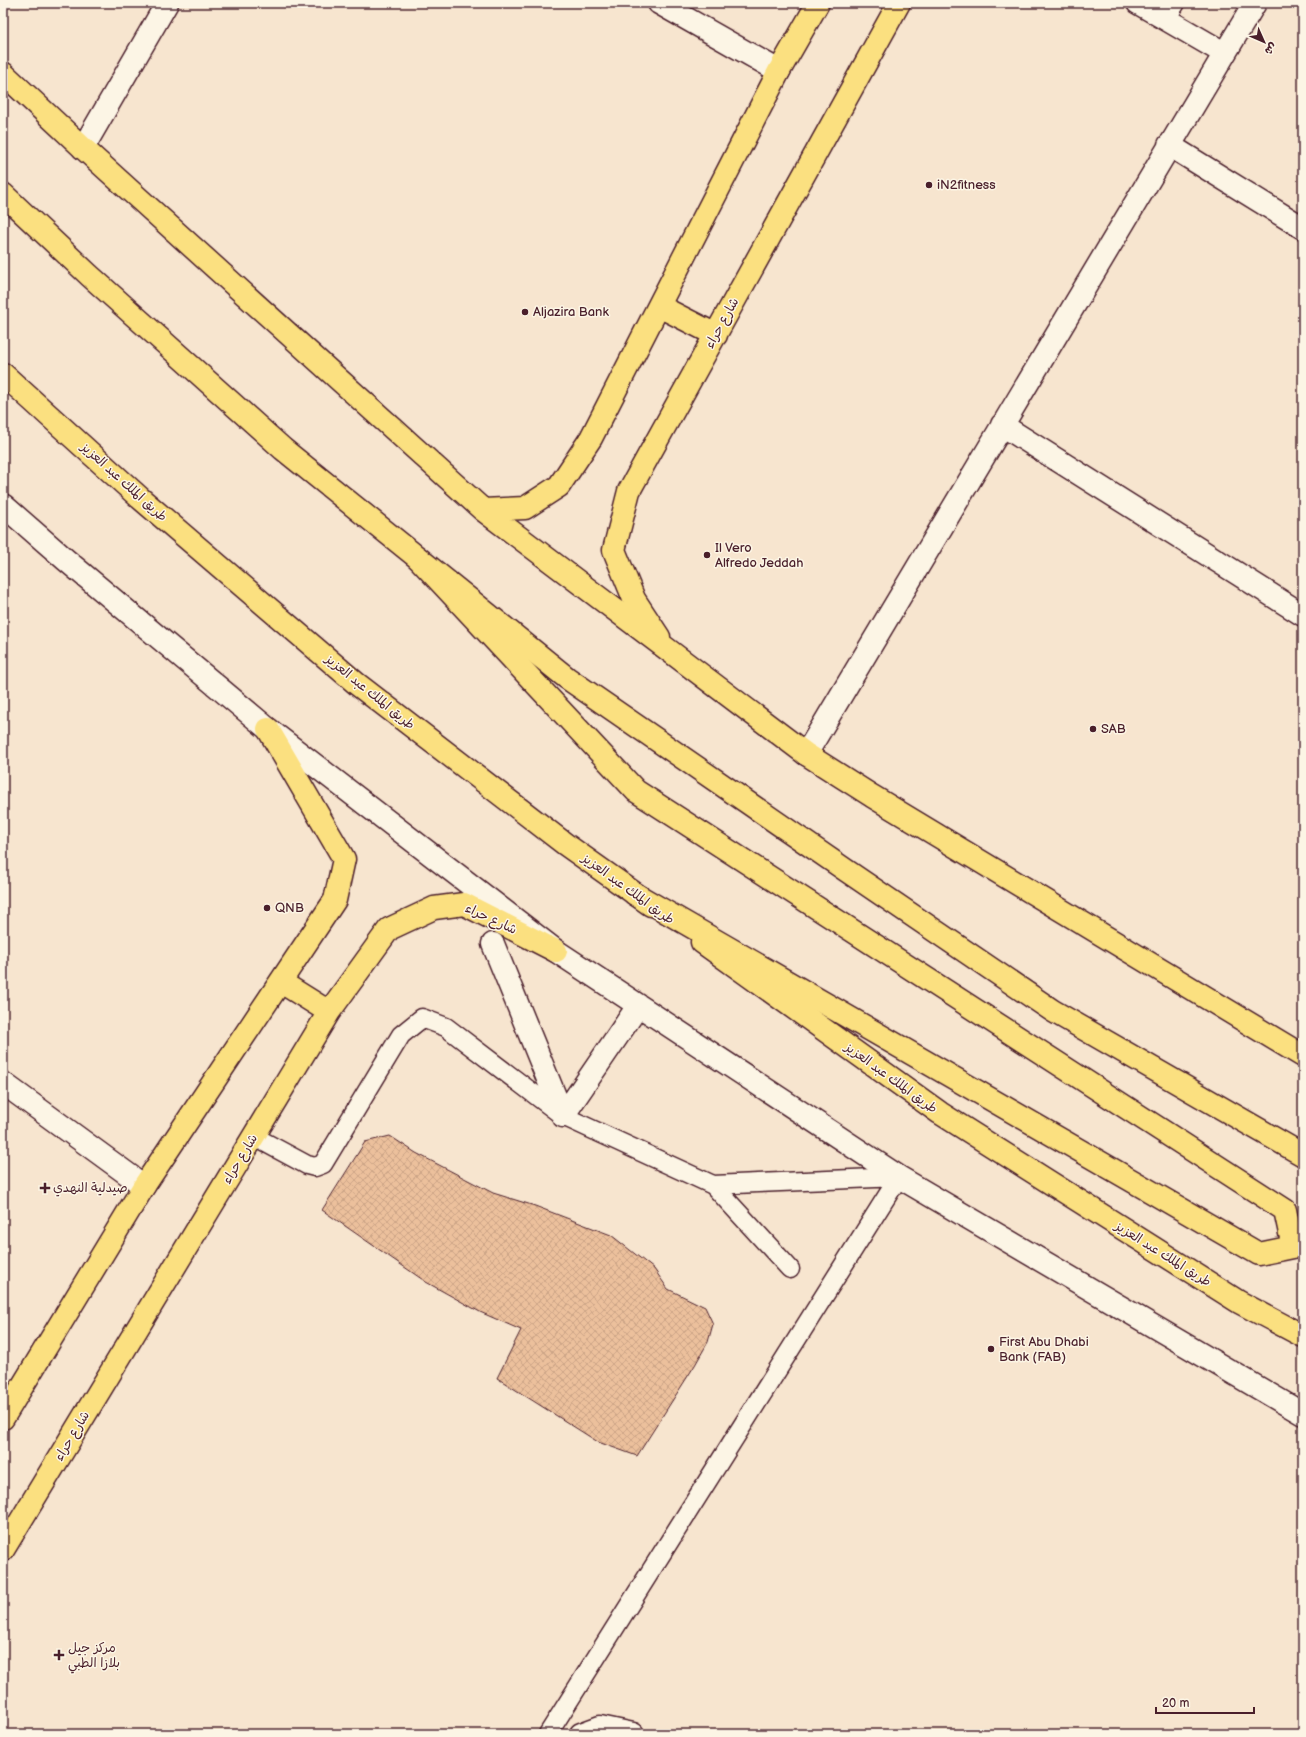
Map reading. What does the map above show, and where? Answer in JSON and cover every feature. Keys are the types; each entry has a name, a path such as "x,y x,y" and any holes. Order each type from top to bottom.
{"main road":[{"path":"483,510 525,508 559,486 591,438 779,71 818,3"},
{"name":"شارع حراء","path":"667,649 634,599 614,550 629,491 899,3"},
{"path":"3,73 82,148 483,510 806,754 872,796 1303,1056"},
{"path":"3,194 89,276 283,449 567,678 847,872 1046,1007 1303,1155"},
{"path":"659,306 716,335"},
{"name":"طريق الملك عبد العزيز","path":"3,374 140,498 357,684 565,844 940,1113 1239,1302 1303,1336"},
{"path":"418,558 636,791 1285,1210 1293,1247 1259,1254 635,894"},
{"path":"3,1418 144,1186 335,900 344,859 268,729"},
{"name":"شارع حراء","path":"3,1550 329,1012 389,928 434,908 464,904 556,951"},
{"path":"280,982 329,1012"}],"street":[{"path":"82,148 166,3"},
{"path":"659,3 779,71"},
{"path":"1138,3 1171,11 1224,53"},
{"path":"806,754 1255,3"},
{"path":"1169,145 1303,228"},
{"path":"1002,425 1303,615"},
{"path":"3,505 66,560 268,729 556,951 899,1176 1303,1414"},
{"path":"493,944 563,1116"},
{"path":"563,1116 638,1006"},
{"path":"3,1083 144,1186"},
{"path":"581,1734 600,1727 633,1734"}],"lane":[{"path":"253,1136 307,1165 315,1167 323,1164 401,1035 422,1018 446,1027 563,1116 713,1185 790,1269"},
{"path":"713,1185 899,1176"},
{"path":"548,1734 899,1176"}],"building":[{"path":"390,1136 416,1153 493,1193 535,1206 611,1235 654,1269 668,1289 705,1307 713,1324 708,1342 637,1456 598,1442 497,1378 521,1330 480,1312 426,1282 322,1210 365,1142"}],"place":[{"name":"iN2fitness","path":"929,185"},
{"name":"Aljazira Bank","path":"525,312"},
{"name":"Il Vero Alfredo Jeddah","path":"707,555"},
{"name":"SAB","path":"1093,729"},
{"name":"QNB","path":"267,908"},
{"name":"صيدلية النهدي","path":"45,1188"},
{"name":"First Abu Dhabi Bank (FAB)","path":"991,1349"},
{"name":"مركز جيل بلازا الطبي","path":"59,1655"}]}
